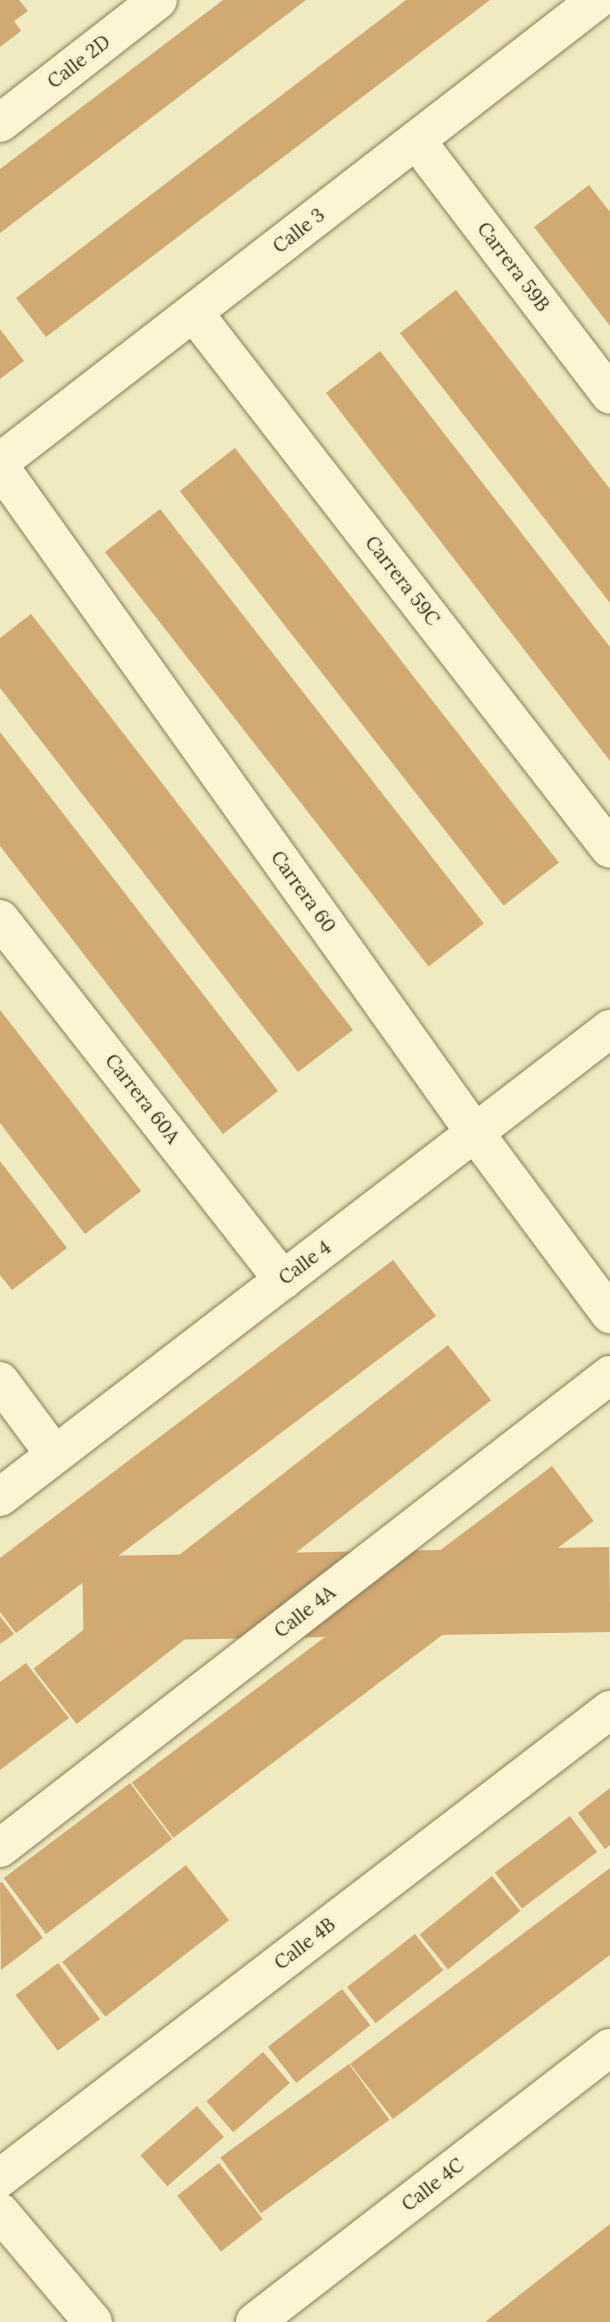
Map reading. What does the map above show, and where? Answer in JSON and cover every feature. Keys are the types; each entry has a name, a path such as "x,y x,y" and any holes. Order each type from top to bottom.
{"street":[{"name":"Calle 2D","path":"0,123 159,0"},
{"name":"Calle 3","path":"0,462 597,0"},
{"name":"Carrera 59B","path":"416,140 610,395"},
{"name":"Carrera 59C","path":"194,313 610,849"},
{"name":"Carrera 60","path":"0,467 475,1133 610,1314"},
{"name":"Carrera 60A","path":"0,919 283,1280"},
{"name":"Calle 4","path":"0,1497 610,1029"},
{"name":"Calle 4A","path":"0,1848 610,1375"},
{"path":"0,1381 55,1455"},
{"name":"Calle 4B","path":"0,2178 610,1710"},
{"name":"Calle 4C","path":"255,2322 610,2048"},
{"path":"0,2212 93,2322"}],"building":[{"path":"0,0 19,0 28,11 14,21 21,31 0,47"},
{"path":"223,0 306,0 0,233 0,169"},
{"path":"406,0 490,0 46,337 16,298"},
{"path":"589,185 610,212 610,326 534,227"},
{"path":"456,290 610,489 610,603 400,333"},
{"path":"0,329 24,361 0,379"},
{"path":"380,351 610,647 610,761 326,393"},
{"path":"235,448 559,862 504,906 180,491"},
{"path":"160,509 484,923 429,967 105,552"},
{"path":"31,614 353,1030 298,1072 0,688 0,638"},
{"path":"0,732 278,1091 223,1134 0,846"},
{"path":"0,1010 141,1191 85,1234 0,1123"},
{"path":"0,1161 67,1248 12,1290 0,1275"},
{"path":"393,1260 436,1316 16,1633 0,1612 0,1558"},
{"path":"448,1345 491,1400 77,1724 34,1669"},
{"path":"552,1466 594,1521 173,1838 132,1783"},
{"path":"609,1547 610,1632 84,1641 82,1556"},
{"path":"0,1616 14,1634 0,1644"},
{"path":"26,1663 69,1718 0,1770 0,1682"},
{"path":"130,1783 172,1839 46,1934 4,1878"},
{"path":"610,1788 610,1845 605,1849 578,1813"},
{"path":"570,1816 597,1852 522,1909 495,1873"},
{"path":"186,1865 229,1920 105,2017 62,1962"},
{"path":"610,1868 610,1955 393,2119 350,2064"},
{"path":"492,1876 520,1911 448,1969 420,1935"},
{"path":"2,1882 43,1938 1,1970 0,1883"},
{"path":"415,1934 443,1970 376,2023 347,1987"},
{"path":"58,1963 100,2019 58,2051 16,1995"},
{"path":"342,1989 370,2025 296,2083 268,2047"},
{"path":"263,2052 290,2083 233,2132 206,2101"},
{"path":"349,2064 390,2120 261,2213 220,2157"},
{"path":"197,2106 224,2137 167,2186 140,2155"},
{"path":"219,2163 263,2219 221,2252 177,2196"},
{"path":"610,2224 610,2322 485,2322"}]}
